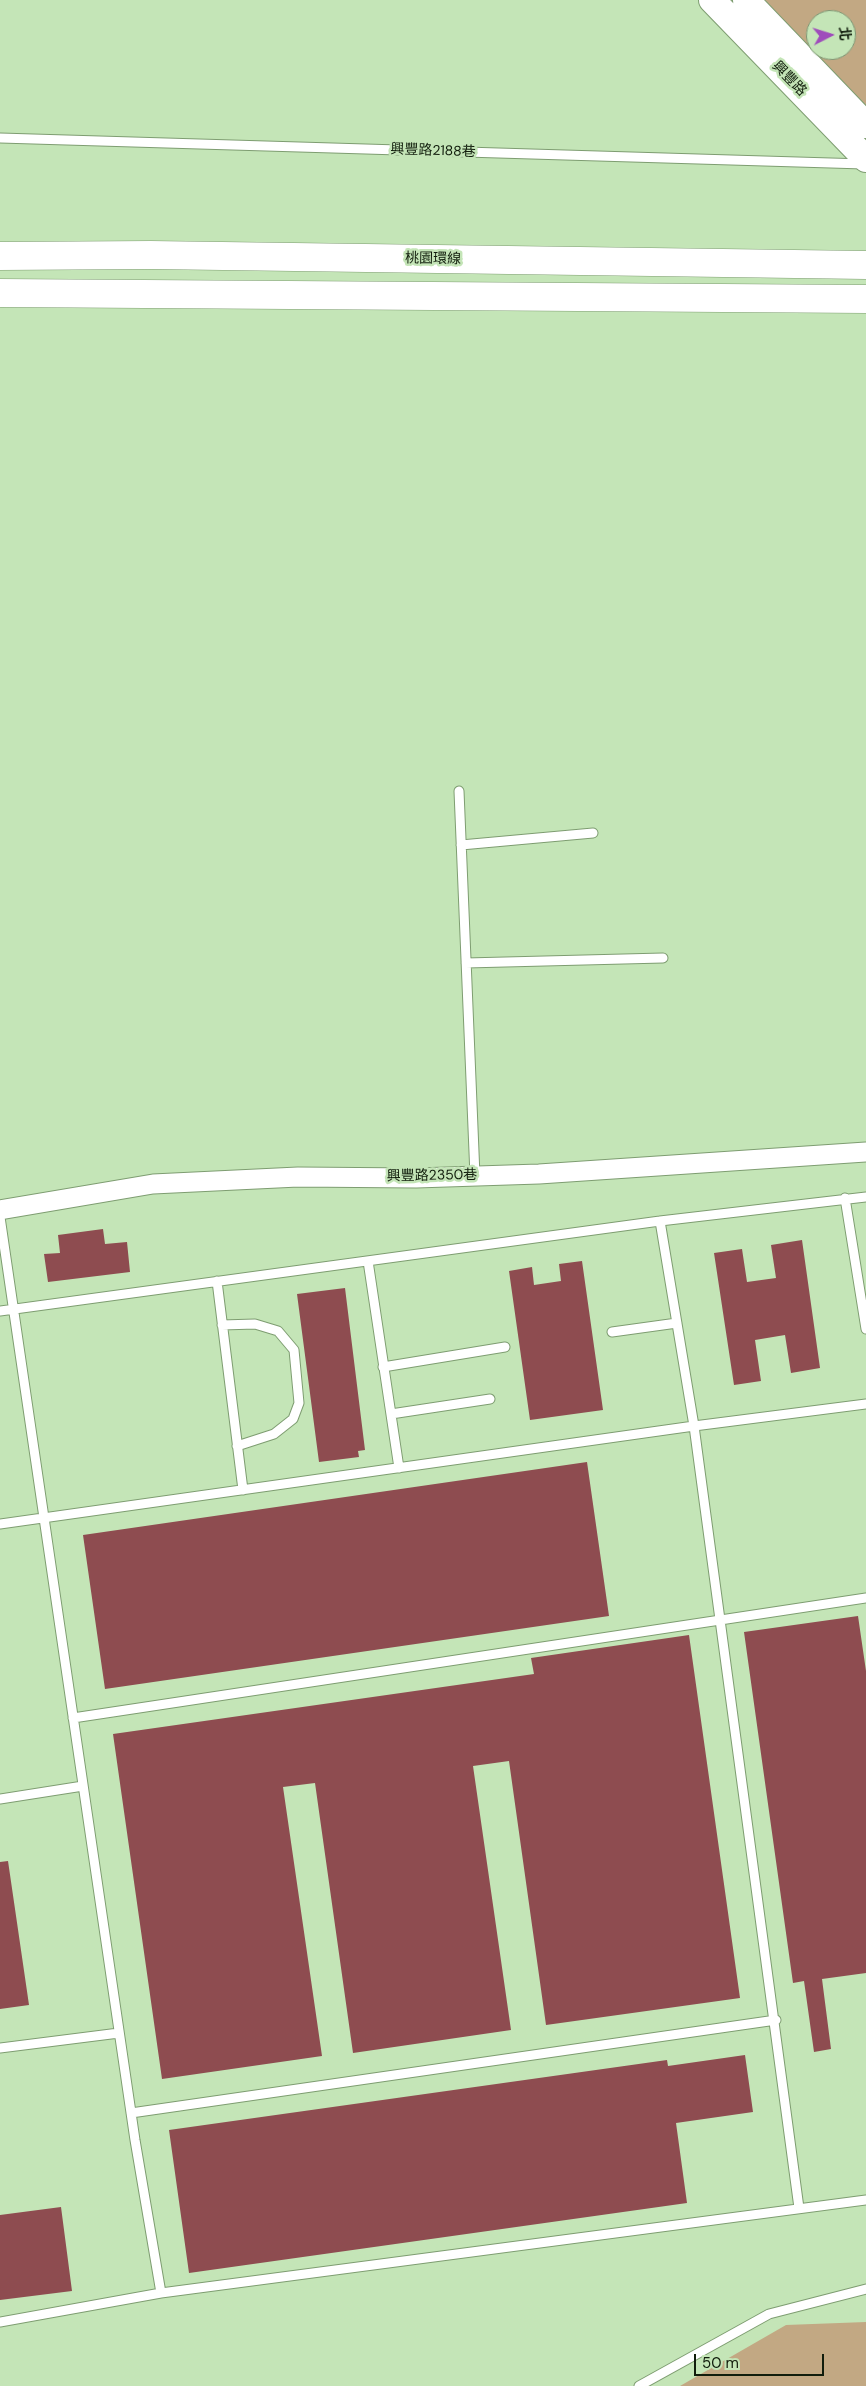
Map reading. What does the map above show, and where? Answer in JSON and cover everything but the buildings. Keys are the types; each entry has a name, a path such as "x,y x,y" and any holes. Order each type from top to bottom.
{"highway":[{"name":"桃園環線","path":"0,256 151,255 866,265"},
{"path":"0,293 866,299"}],"main road":[{"name":"興豐路","path":"712,0 866,159"},
{"name":"興豐路","path":"746,0 866,125"}],"street":[{"name":"興豐路2350巷","path":"0,1210 153,1184 298,1177 539,1174 866,1152"}],"lane":[{"name":"興豐路2188巷","path":"0,138 866,164"},
{"path":"459,791 475,1176"},
{"path":"461,844 593,833"},
{"path":"466,962 663,958"},
{"path":"0,1311 660,1220 866,1197"},
{"path":"845,1198 866,1329"},
{"path":"0,1217 119,2033 161,2293"},
{"path":"660,1220 694,1426 776,2020 799,2208"},
{"path":"368,1261 399,1468"},
{"path":"217,1281 243,1490"},
{"path":"612,1332 677,1323"},
{"path":"222,1326 255,1324 278,1331 294,1350 299,1403 293,1419 274,1434 237,1446"},
{"path":"384,1367 505,1348"},
{"path":"391,1414 490,1399"},
{"path":"0,1524 694,1426 866,1404"},
{"path":"73,1718 866,1598"},
{"path":"0,1799 83,1786"},
{"path":"131,2113 776,2020"},
{"path":"0,2048 119,2033"},
{"path":"0,2322 161,2293 866,2200"},
{"path":"639,2386 769,2314 866,2289"}],"shaded area":[{"path":"762,0 866,0 866,106 821,60 856,60 856,10 806,10 806,45"},
{"path":"866,2322 866,2386 680,2386 786,2325"}]}
